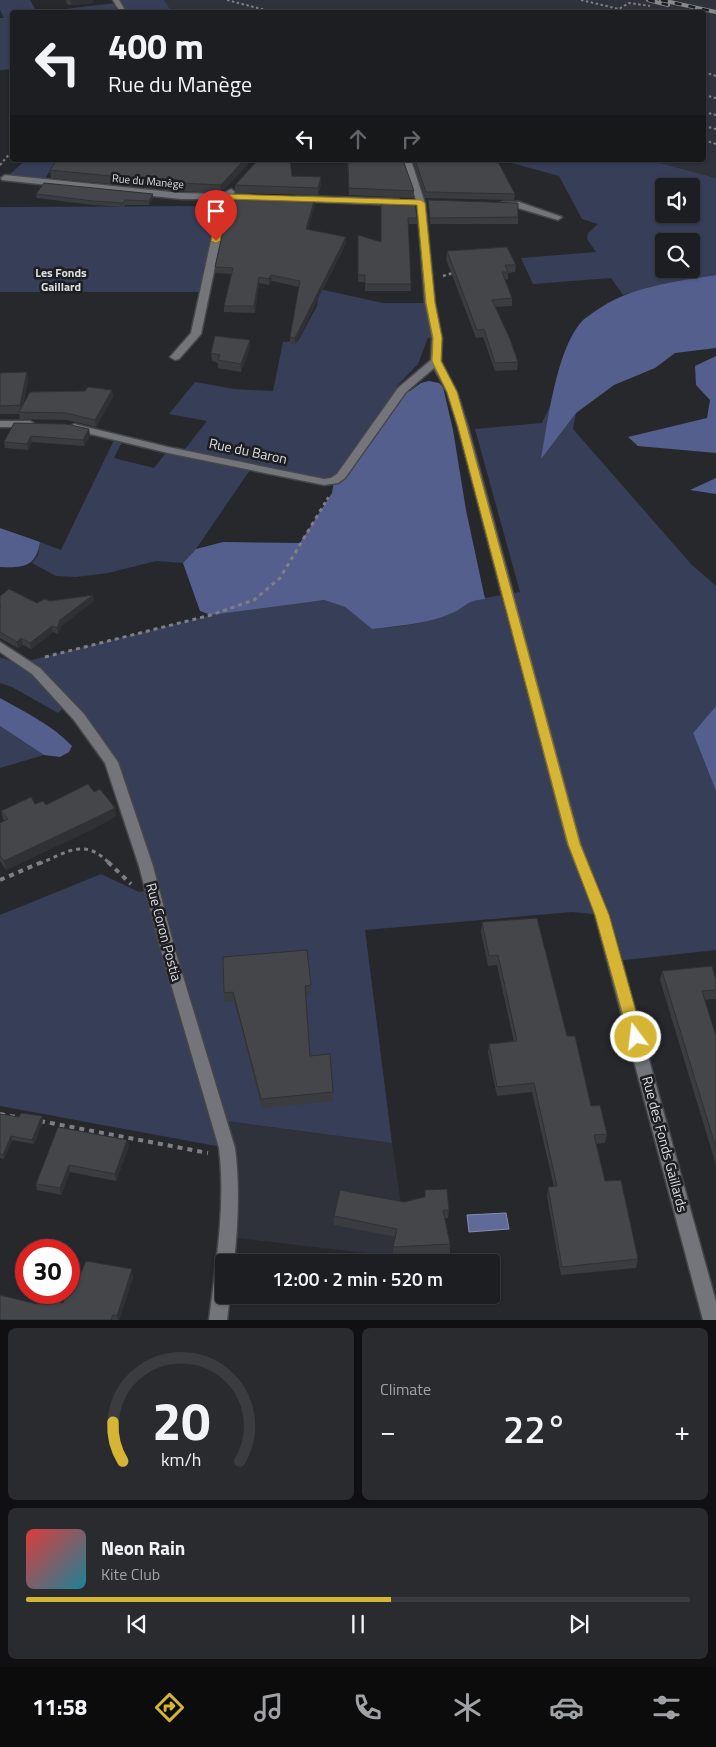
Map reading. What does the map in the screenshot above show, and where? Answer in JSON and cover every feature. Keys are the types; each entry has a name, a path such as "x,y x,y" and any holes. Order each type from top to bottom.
{"street":[{"name":"Rue des Fonds Gaillards","path":"407,162 417,203 429,277 430,303 437,338 436,361 452,392 574,844 602,915 613,952 712,1320"},
{"name":"Rue du Manège","path":"5,178 181,196 254,197"},
{"path":"175,357 196,334 225,196 238,184"},
{"path":"292,199 417,203"},
{"path":"490,205 519,206 558,217"},
{"path":"334,481 341,476 402,390 436,361"},
{"path":"0,424 43,423"},
{"name":"Rue du Baron","path":"67,425 182,453 324,482 334,481"},
{"name":"Rue Coron Postia","path":"0,646 36,671 79,717 111,762 150,882 228,1157 231,1177 230,1220 226,1254"},
{"path":"218,1320 220,1304"}],"path":[{"path":"227,0 264,10"},
{"path":"581,0 619,9 629,3 650,6"},
{"path":"0,168 10,153"},
{"path":"429,277 459,271"},
{"path":"24,662 211,615 254,600 280,578 332,492 334,481"},
{"path":"0,880 76,848 86,847 101,854 127,881 133,884 150,882"},
{"path":"0,1114 28,1119"},
{"path":"38,1121 228,1157"}],"shaded area":[{"path":"0,0 30,0 36,10 10,10 10,69 0,70 0,18 4,18 0,10"},
{"path":"116,0 164,0 171,10 56,10 117,3"},
{"path":"164,0 716,0 716,178 656,162 706,162 706,10 171,10"},
{"path":"24,162 55,162 45,179 9,175"},
{"path":"508,162 656,162 716,178 716,275 700,278 700,233 655,233 655,278 698,278 657,285 623,295 611,278 533,284 521,258 596,252 587,239 588,233 598,224 582,219 559,176"},
{"path":"223,206 204,292 0,292 0,207"},
{"path":"716,275 716,348 675,353 655,368 614,385 576,413 541,459 559,367 573,334 582,321 622,296 652,286"},
{"path":"319,289 383,303 430,303 437,338 428,338 418,364 396,387 402,390 333,481 252,467 196,549 183,563 156,561 108,573 76,577 56,576 32,563 38,555 40,542 61,550 115,438 123,440 114,458 154,468 168,450 182,453 207,421 169,414 195,382 234,389 273,391 283,342 298,341 317,306"},
{"path":"716,356 716,453 638,446 628,437 707,418 710,400 696,385 695,366"},
{"path":"429,381 439,383 443,387 485,599 473,601 450,614 431,620 372,629 345,607 324,600 211,615 200,611 183,563 196,549 223,542 300,543 332,493 334,481 402,390 410,391 421,383"},
{"path":"551,404 556,413 576,413 573,429 691,564 716,586 716,706 693,733 716,791 716,950 616,961 602,915 572,912 365,930 392,1143 219,1120 227,1148 0,1106 0,915 101,874 139,892 151,890 111,762 64,707 58,713 12,687 0,683 0,657 29,667 24,662 211,615 308,601 324,600 345,607 372,629 410,625 450,614 471,600 520,592 475,429 542,423"},
{"path":"716,478 716,494 690,490"},
{"path":"0,528 40,542 32,561 22,566 0,567"},
{"path":"0,698 38,719 64,738 72,746 69,752 60,757 44,755 0,726"},
{"path":"716,706 716,791 693,733"},
{"path":"0,726 44,755 0,768"},
{"path":"219,1120 392,1143 408,1254 375,1254 228,1237"},
{"path":"506,1213 509,1229 469,1232 467,1215"}],"building":[{"path":"56,162 242,162 221,185 181,183 50,170"},
{"path":"256,162 290,162 292,176 321,177 318,188 235,185"},
{"path":"348,162 404,162 414,191 349,188"},
{"path":"416,162 498,162 515,194 426,192"},
{"path":"44,183 153,194 149,201 125,200 123,203 36,194"},
{"path":"231,196 315,198 306,229 346,237 295,338 290,337 300,281 271,275 269,279 259,277 254,306 224,306 233,268 215,267"},
{"path":"381,199 415,200 417,218 408,218 411,284 365,284 365,275 358,275 358,235 381,242"},
{"path":"428,200 518,203 518,217 430,218"},
{"path":"507,247 516,265 505,265 508,272 502,272 512,298 492,300 510,339 518,362 495,363 484,329 477,330 447,251"},
{"path":"215,336 250,340 241,364 218,360 220,355 211,353"},
{"path":"27,372 20,405 0,406 0,373"},
{"path":"88,387 112,390 95,420 66,413 19,412 30,392 85,391"},
{"path":"14,423 66,424 89,429 83,440 31,436 27,444 4,442"},
{"path":"9,589 37,603 45,599 50,601 93,595 60,620 57,628 52,626 30,643 21,638 17,642 0,632 0,596"},
{"path":"88,784 94,792 100,789 115,808 4,861 0,856 0,823 8,819 1,811 31,797 35,804 43,801 46,805"},
{"path":"537,918 567,1036 575,1036 591,1106 600,1105 607,1134 594,1135 605,1181 621,1180 638,1259 562,1267 548,1187 557,1186 534,1083 497,1087 489,1044 517,1041 498,955 489,956 482,922"},
{"path":"307,950 311,985 305,986 310,1056 330,1054 333,1092 261,1099 233,992 224,993 223,957"},
{"path":"712,966 716,980 716,990 702,991 716,1036 716,1148 662,971"},
{"path":"21,1113 42,1116 32,1140 11,1136 3,1155 0,1154 0,1114 19,1117"},
{"path":"58,1127 127,1140 115,1174 69,1165 60,1188 36,1184"},
{"path":"447,1189 449,1210 443,1210 450,1244 393,1247 397,1229 334,1216 340,1190 404,1202 425,1197 425,1190"},
{"path":"86,1261 132,1269 117,1316 113,1315 111,1320 0,1320 0,1295 15,1299 15,1304 80,1304 80,1275"}],"railway":[{"path":"648,0 668,5"},
{"path":"661,0 716,12"}],"district":[{"name":"Les Fonds Gaillard","path":"61,280"}],"route":[{"path":"216,241 225,196 421,203 430,303 437,338 436,361 452,392 574,844 602,915 636,1037"}]}
